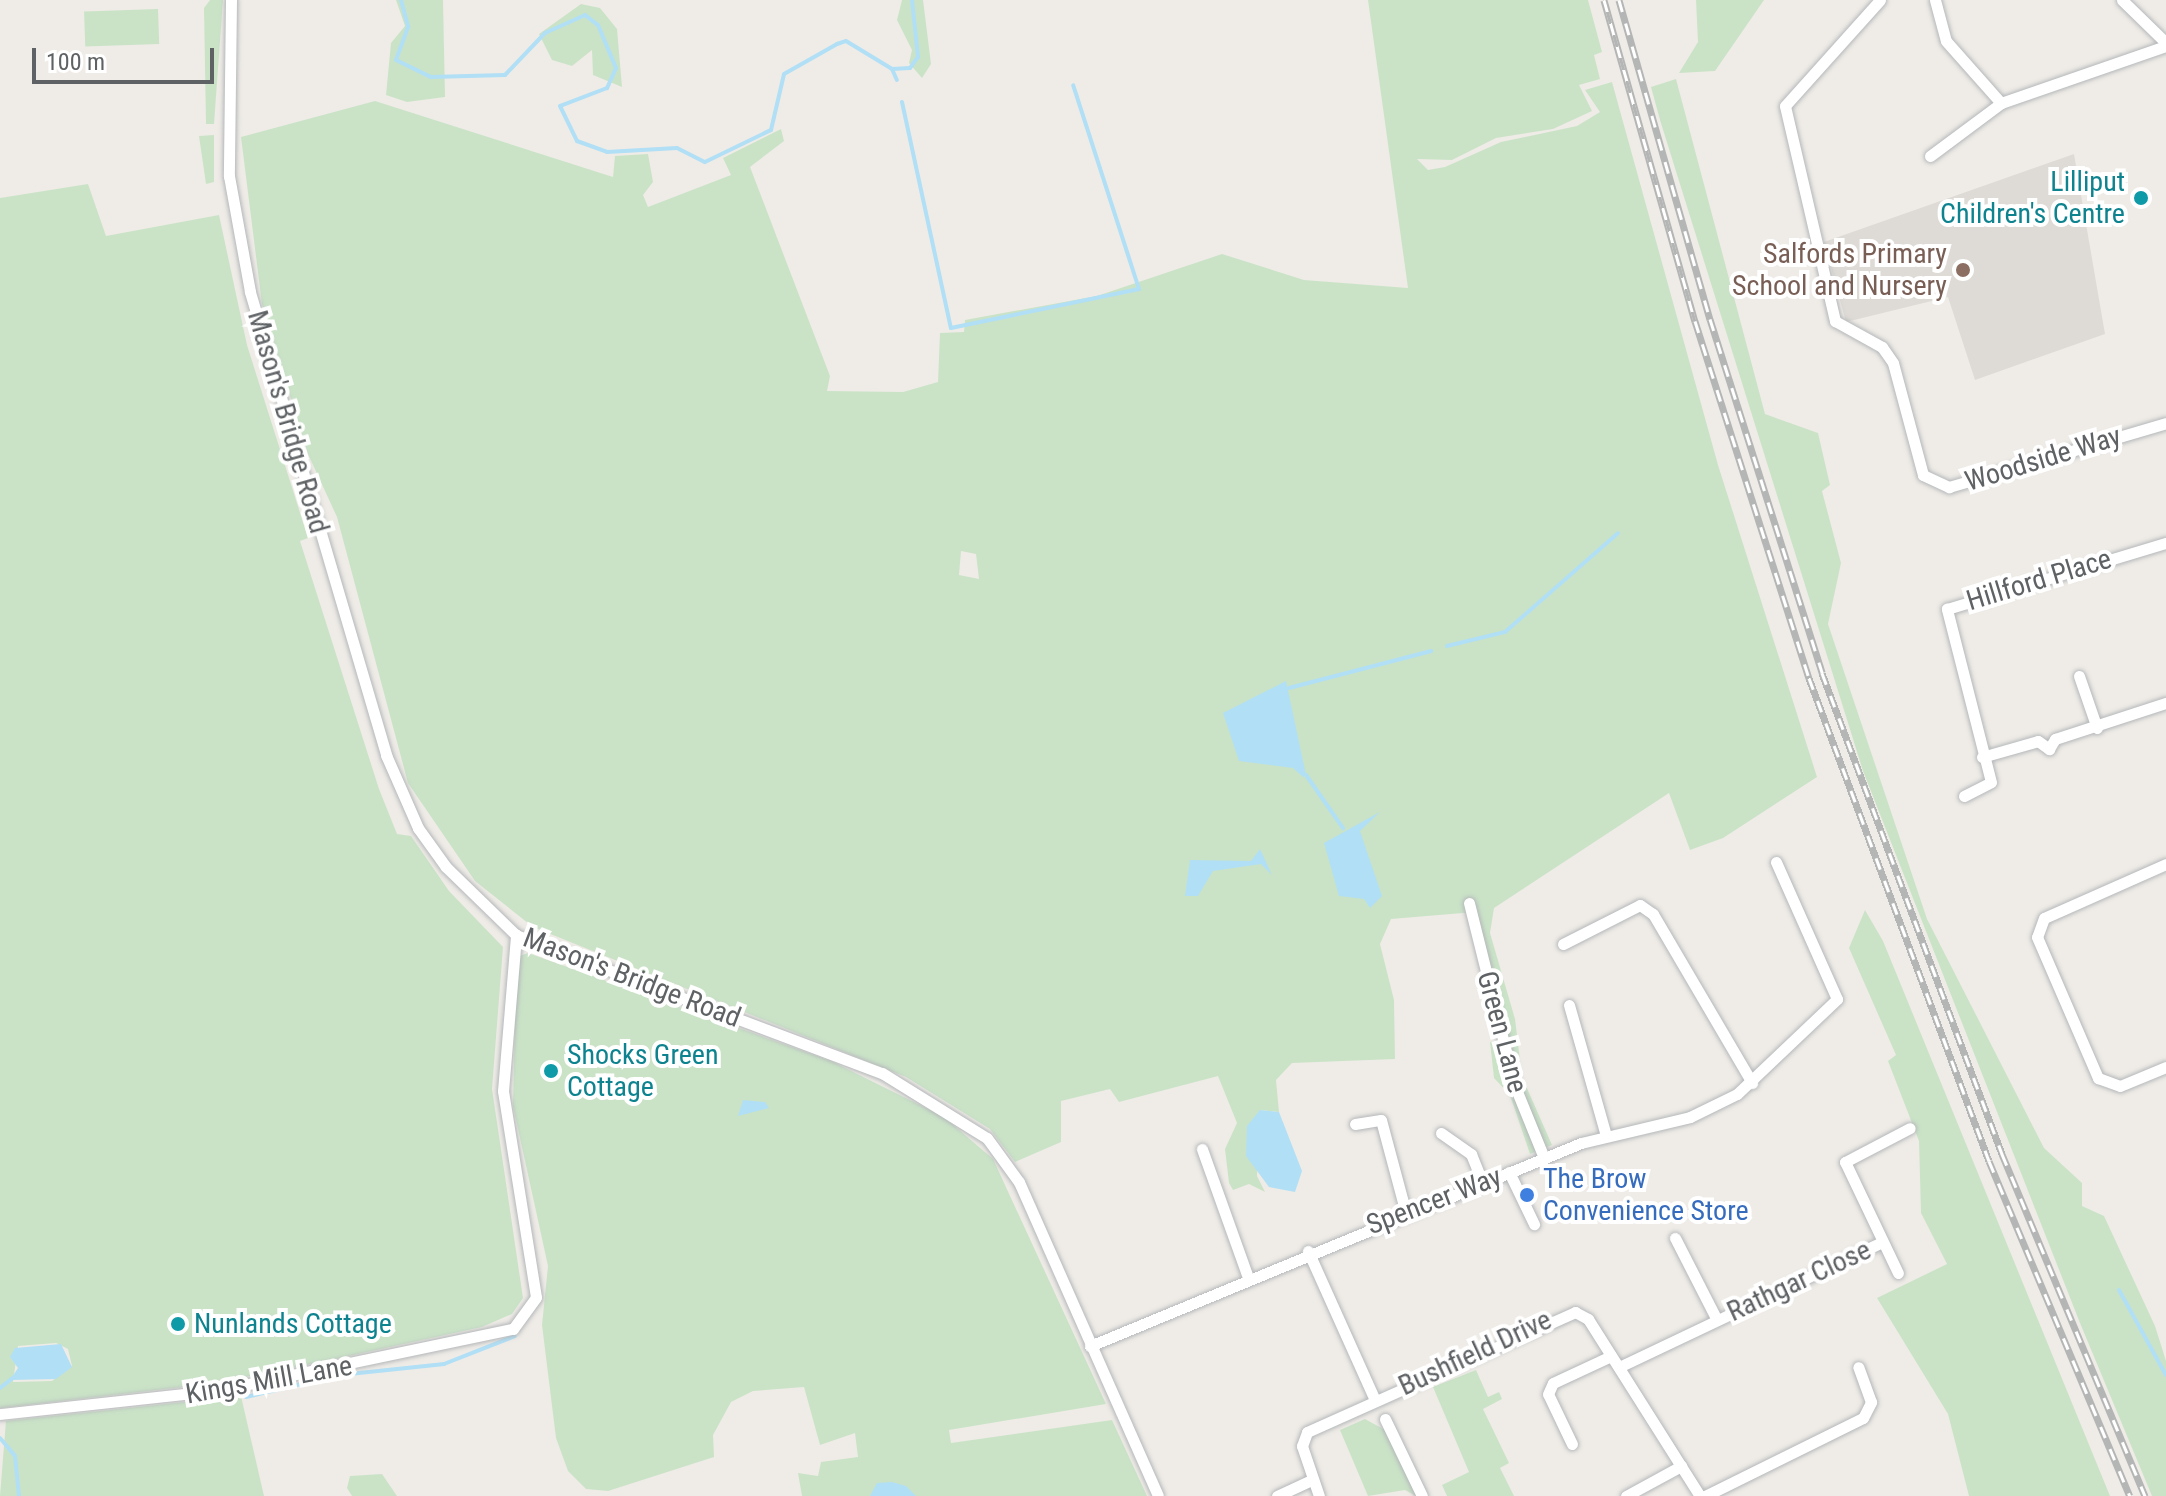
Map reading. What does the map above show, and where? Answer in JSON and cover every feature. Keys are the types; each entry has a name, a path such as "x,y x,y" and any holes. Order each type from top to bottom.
{"street":[{"name":"Mason's Bridge Road","path":"231,0 227,136 239,241 386,755 418,828 446,867 516,935 836,1054 954,1112 1010,1166 1158,1496"},
{"name":"Woodside Way","path":"1880,0 1785,106 1835,321 1882,347 1893,363 1923,475 1949,487 2166,423"},
{"path":"1935,0 1946,41 2001,103"},
{"path":"1930,156 2001,103 2166,44 2122,0"},
{"name":"Hillford Place","path":"1964,796 1996,780 1982,757 1947,609 2166,543"},
{"path":"2079,676 2097,728"},
{"path":"1982,757 2038,741 2049,749 2055,739 2097,728 2166,703"},
{"name":"Spencer Way","path":"1090,1346 1247,1275 1544,1158 1606,1136 1690,1117 1752,1083 1837,999 1776,862"},
{"path":"2166,864 2044,918 2037,937 2098,1078 2120,1086 2166,1067"},
{"name":"Green Lane","path":"1469,903 1514,1084 1544,1158"},
{"path":"1563,944 1640,905 1675,948 1752,1083"},
{"name":"Kings Mill Lane","path":"0,1414 220,1390 513,1329 536,1297 503,1091 516,935"},
{"path":"1569,1005 1606,1136"},
{"path":"1355,1124 1381,1120 1406,1213"},
{"name":"Rathgar Close","path":"1898,1273 1845,1162 1910,1128"},
{"path":"1441,1133 1471,1154 1483,1183"},
{"path":"1202,1149 1247,1275"},
{"path":"1509,1172 1534,1224"},
{"name":"Rathgar Close","path":"1675,1238 1717,1320"},
{"name":"Rathgar Close","path":"1619,1367 1882,1242"},
{"path":"1308,1251 1375,1400"},
{"name":"Bushfield Drive","path":"1319,1496 1311,1480 1302,1446 1307,1432 1561,1313 1588,1319 1703,1496"},
{"path":"1572,1444 1548,1394 1553,1383 1611,1356"},
{"path":"1703,1496 1863,1418 1871,1402 1858,1367"},
{"path":"1385,1419 1422,1496"},
{"path":"1626,1496 1681,1466"},
{"path":"1277,1496 1311,1480"}],"shaded area":[{"name":"Salfords Primary School and Nursery","path":"2074,154 2105,334 1975,380 1948,297 1846,322 1824,242"}],"green space":[{"path":"210,0 223,0 214,124 206,124 204,8"},
{"path":"396,0 443,0 445,97 407,102 386,95 391,43 405,26"},
{"path":"902,0 923,0 931,64 922,78 909,63 912,50 897,20"},
{"path":"1368,0 1588,0 1602,52 1594,55 1600,79 1579,85 1592,111 1553,129 1496,138 1452,160 1417,159 1428,170 1445,167 1501,142 1577,126 1600,112 1585,90 1612,82 1718,465 1817,777 1723,838 1690,850 1669,793 1494,908 1490,933 1515,1019 1522,1077 1552,1145 1530,1154 1510,1095 1494,1078 1490,1042 1507,1039 1475,912 1391,919 1380,944 1394,1000 1395,1059 1292,1063 1276,1080 1279,1112 1260,1110 1257,1176 1265,1192 1249,1184 1233,1190 1229,1183 1225,1149 1237,1123 1218,1076 1119,1102 1110,1089 1061,1101 1061,1142 1015,1162 990,1129 906,1077 533,927 475,881 408,783 337,517 308,454 262,304 241,137 375,101 613,177 615,156 648,154 653,182 643,195 648,207 731,175 723,158 781,129 784,141 750,167 830,376 827,391 903,392 938,382 940,333 964,332 965,320 1097,296 1222,254 1304,280 1408,288","holes":["961,551 976,554 979,579 959,575"]},
{"path":"1696,0 1764,0 1715,71 1679,73 1698,42"},
{"path":"581,4 600,8 617,29 622,87 593,75 592,50 572,66 552,60 539,34"},
{"path":"158,9 159,44 85,47 84,12"},
{"path":"1676,79 1765,414 1818,433 1830,485 1822,491 1841,563 1828,624 1927,919 2044,1148 2082,1183 2082,1206 2104,1216 2155,1326 2166,1361 2166,1496 2152,1496 2080,1323 1863,771 1651,87"},
{"path":"214,135 214,182 206,184 199,136"},
{"path":"88,184 106,236 219,215 247,345 308,538 300,541 379,789 397,834 411,836 449,891 503,947 492,1089 523,1298 512,1314 482,1327 209,1384 0,1408 0,198","holes":["56,1343 68,1349 72,1366 52,1381 13,1382 18,1346"]},
{"path":"1865,910 1883,941 2110,1496 1969,1496 1948,1414 1877,1298 1947,1264 1921,1213 1919,1141 1888,1061 1896,1055 1849,948"},
{"path":"528,953 831,1061 944,1117 993,1159 1106,1404 949,1430 951,1443 1112,1420 1147,1496 802,1496 798,1473 818,1476 821,1462 858,1457 855,1433 820,1445 804,1387 753,1391 731,1402 713,1435 714,1457 608,1491 586,1489 568,1471 556,1438 542,1325 548,1266 513,1106 516,981 520,956"},
{"path":"1476,1370 1488,1397 1499,1392 1502,1399 1483,1409 1509,1463 1500,1468 1514,1496 1447,1496 1442,1485 1469,1472 1433,1387"},
{"path":"241,1396 264,1496 0,1496 6,1421"},
{"path":"1365,1419 1385,1430 1416,1496 1405,1490 1368,1496 1340,1430"},
{"path":"382,1474 397,1496 352,1496 347,1488 350,1476"}],"water":[{"path":"1286,681 1306,775 1303,777 1293,768 1239,761 1223,713"},
{"path":"1380,812 1360,831 1382,896 1370,908 1364,899 1339,896 1324,843"},
{"path":"1260,849 1272,875 1261,864 1213,871 1198,896 1185,896 1190,860 1251,861"},
{"path":"743,1100 765,1102 769,1108 738,1116"},
{"path":"1260,1110 1279,1112 1302,1171 1295,1192 1269,1187 1246,1156 1247,1126"},
{"path":"61,1344 72,1367 56,1379 10,1380 18,1368 10,1357 15,1348"},
{"path":"892,1482 906,1486 916,1496 870,1496 877,1483"}],"waterway":[{"path":"401,0 408,27 396,60 431,77 505,75 545,33 585,15 598,25 616,68 607,88 560,106 577,141 607,152 677,148 705,162 771,130 784,74 837,44 846,41 892,69 910,68 918,57 912,0"},
{"path":"892,69 897,80"},
{"path":"902,102 951,328 1139,289 1073,85"},
{"path":"1447,646 1505,632 1618,533"},
{"path":"1289,688 1431,651"},
{"path":"1306,775 1343,828"},
{"path":"2119,1290 2166,1375"},
{"path":"246,1397 340,1375 444,1364 515,1336"},
{"path":"0,1388 14,1377"},
{"path":"0,1438 15,1456 19,1496"}],"railway":[{"path":"1604,0 1695,321 1809,678 1989,1161 2130,1496"},
{"path":"1619,0 1710,319 1822,673 2002,1154 2145,1496"}],"place":[{"name":"Lilliput Children's Centre","path":"2141,198"},
{"name":"Salfords Primary School and Nursery","path":"1963,270"},
{"name":"Shocks Green Cottage","path":"551,1071"},
{"name":"The Brow Convenience Store","path":"1527,1195"},
{"name":"Nunlands Cottage","path":"178,1324"}]}
